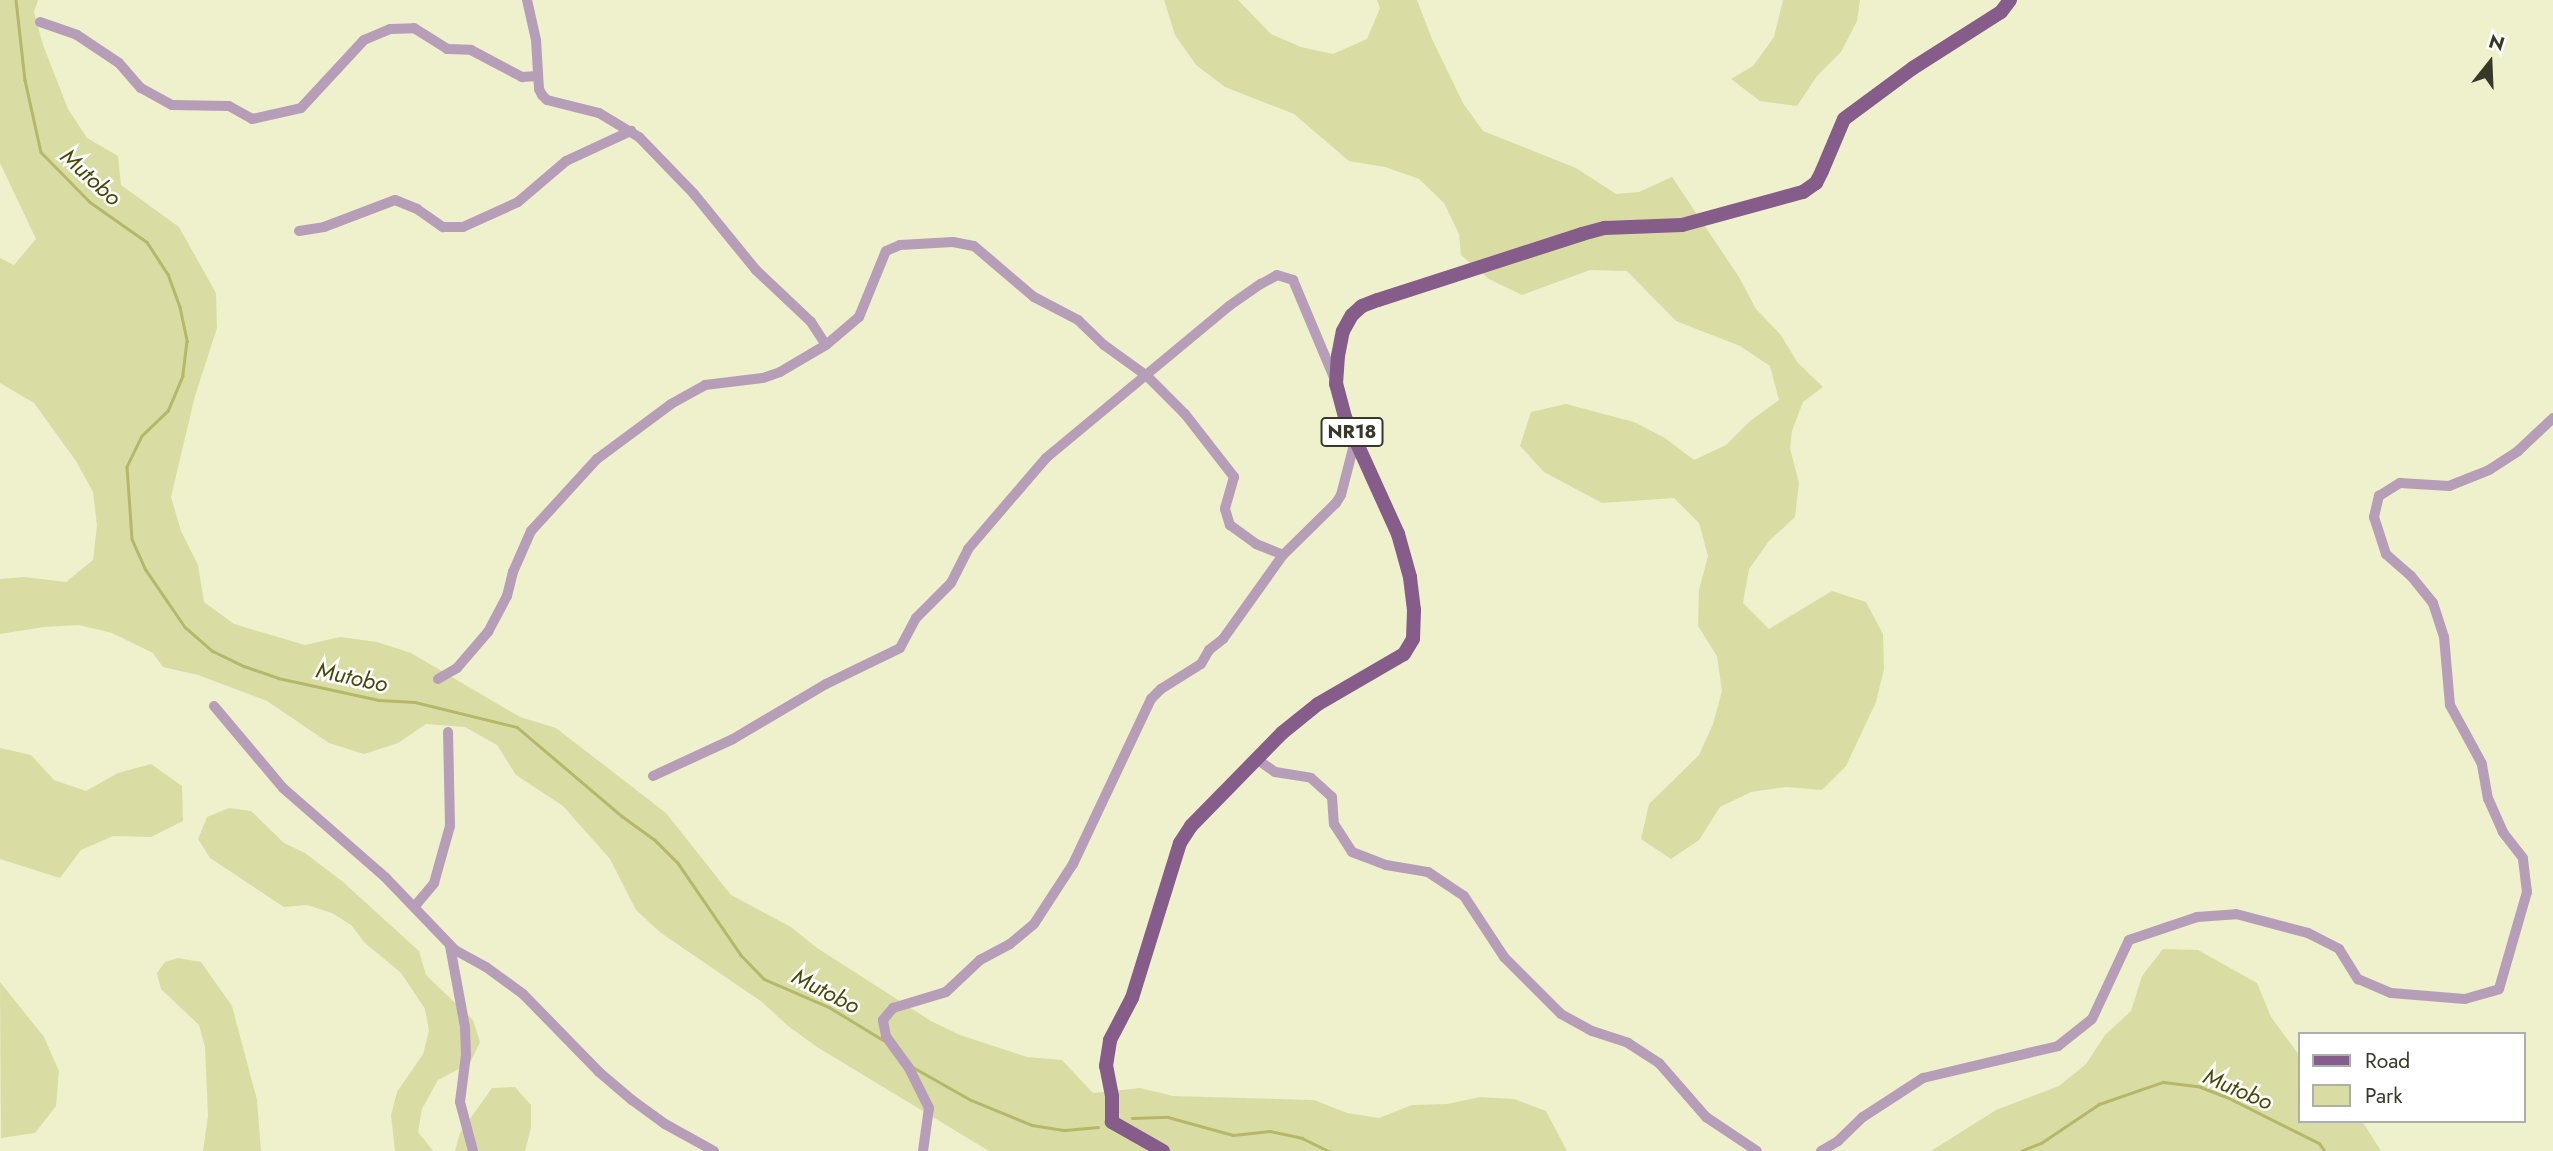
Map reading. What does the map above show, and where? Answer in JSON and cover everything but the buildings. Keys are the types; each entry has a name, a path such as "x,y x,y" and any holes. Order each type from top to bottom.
{"main road":[{"name":"NR18","path":"1163,1151 1112,1122 1107,1049 1132,998 1185,834 1301,717 1404,654 1413,639 1413,599 1401,545 1383,495 1355,441 1336,384 1343,331 1352,315 1362,306 1582,234 1613,228 1682,225 1803,192 1815,183 1822,171 1844,119 1913,68 2001,12 2010,0"}],"street":[{"path":"527,0 536,40 539,89 547,100 599,113 631,131 675,173 756,270 811,321 826,345"},
{"path":"40,22 77,35 119,63 141,88 172,105 229,106 252,119 301,108 364,40 390,29 414,28 447,49 471,50 522,77 537,76"},
{"path":"299,231 324,226 396,200 417,209 443,227 463,227 518,202 565,161 631,131"},
{"path":"438,679 457,668 488,632 507,596 513,572 531,531 597,458 671,404 705,384 771,375 826,345 859,317 886,251 900,245 953,242 984,251 1026,291 1078,320 1104,345 1147,376 1185,414 1234,477 1226,509 1230,525 1256,544 1283,555"},
{"path":"653,776 733,739 826,684 900,649 916,618 951,583 968,549 1046,458 1242,295 1277,275 1293,280 1336,384"},
{"path":"1821,1151 1838,1141 1863,1117 1923,1078 2058,1046 2092,1019 2129,940 2197,917 2236,914 2308,933 2339,949 2358,979 2391,993 2465,999 2499,989 2527,892 2523,858 2503,832 2488,799 2482,764 2450,705 2444,637 2433,603 2411,576 2386,554 2374,517 2379,496 2400,483 2449,486 2489,470 2518,452 2553,418"},
{"path":"923,1151 929,1108 909,1068 886,1036 883,1020 893,1008 946,992 980,960 1010,944 1034,924 1073,864 1151,699 1161,689 1201,664 1209,650 1223,639 1283,555 1341,495 1355,441"},
{"path":"214,706 284,788 415,906 450,945 523,994 599,1072 632,1100 665,1124 712,1151"},
{"path":"415,906 434,883 450,826 448,732"},
{"path":"1258,760 1275,772 1311,778 1332,797 1334,824 1352,852 1385,865 1428,872 1464,896 1504,957 1561,1014 1592,1031 1628,1043 1659,1063 1706,1116 1757,1151"},
{"path":"450,945 465,1027 466,1055 460,1102 473,1151"}],"green space":[{"path":"0,0 38,0 34,12 43,45 68,109 87,138 118,156 121,185 179,227 216,293 217,328 195,396 171,497 181,531 198,565 204,602 234,624 305,645 340,637 377,642 411,653 520,717 556,728 666,813 731,895 791,927 817,948 931,1021 960,1035 1027,1057 1062,1060 1093,1093 1140,1088 1173,1096 1314,1100 1347,1113 1379,1118 1412,1105 1447,1104 1480,1097 1514,1099 1546,1111 1567,1151 989,1151 817,1047 788,1026 762,1002 661,933 636,910 610,859 563,806 516,775 497,745 465,727 426,724 398,743 364,754 329,743 267,701 198,675 163,667 153,653 112,633 79,625 0,634 0,579 24,577 66,582 93,560 97,525 93,492 76,461 34,403 0,383 0,258 14,265 36,239 0,163"},
{"path":"1164,0 1238,0 1271,34 1301,47 1333,54 1367,39 1380,8 1377,0 1417,0 1432,39 1463,103 1483,131 1576,168 1616,194 1639,192 1672,177 1739,277 1756,309 1780,334 1798,363 1823,387 1803,402 1792,431 1790,448 1799,483 1795,517 1769,541 1749,569 1743,603 1769,629 1832,591 1866,602 1883,634 1884,669 1876,702 1846,766 1822,790 1786,787 1751,792 1720,807 1699,840 1671,859 1641,839 1649,804 1699,755 1713,724 1722,691 1717,656 1698,626 1699,590 1708,556 1699,523 1674,498 1602,503 1544,472 1520,446 1531,412 1566,404 1634,422 1665,438 1694,460 1726,445 1750,421 1779,400 1770,366 1740,346 1676,321 1627,271 1590,270 1522,295 1489,279 1461,255 1459,234 1444,203 1419,179 1385,167 1349,161 1294,114 1225,87 1196,65 1175,35"},
{"path":"1783,0 1860,0 1857,21 1841,52 1817,76 1797,106 1760,101 1731,79 1753,66 1774,37"},
{"path":"0,748 31,755 54,780 86,791 118,773 151,764 182,786 183,821 151,837 113,836 81,850 60,878 0,859"},
{"path":"229,808 251,811 284,843 305,853 343,882 419,951 426,975 473,1020 480,1042 470,1063 438,1080 422,1109 418,1132 433,1151 395,1151 391,1115 397,1092 423,1054 429,1031 425,1009 401,973 364,942 351,925 332,913 307,905 284,907 210,858 198,839 207,817"},
{"path":"2163,949 2198,950 2257,983 2271,1017 2298,1054 2298,1123 2363,1123 2381,1151 1931,1151 1996,1110 2059,1086 2086,1064 2105,1035 2131,1011 2142,976"},
{"path":"178,958 201,962 232,1006 257,1100 261,1151 203,1151 208,1116 205,1047 199,1025 161,989 157,973 165,962"},
{"path":"0,982 44,1037 59,1071 56,1106 35,1133 1,1138"},
{"path":"515,1087 531,1105 531,1128 525,1151 455,1151 460,1133 492,1088"}],"waterway":[{"name":"Mutobo","path":"16,0 25,80 41,152 90,202 147,242 168,274 180,307 187,341 183,376 168,411 142,436 127,467 132,539 146,570 185,627 213,651 278,678 379,700 415,702 517,727 622,816 654,839 678,863 741,955 764,979 829,1007 883,1040"},
{"name":"Mutobo","path":"911,1066 971,1100 1032,1125 1065,1130 1098,1127"},
{"name":"Mutobo","path":"2021,1151 2041,1143 2099,1104 2163,1082 2198,1086 2229,1098 2319,1143 2325,1151"},
{"name":"Mutobo","path":"1132,1118 1168,1117 1233,1135 1270,1131 1302,1138 1329,1151"}]}
